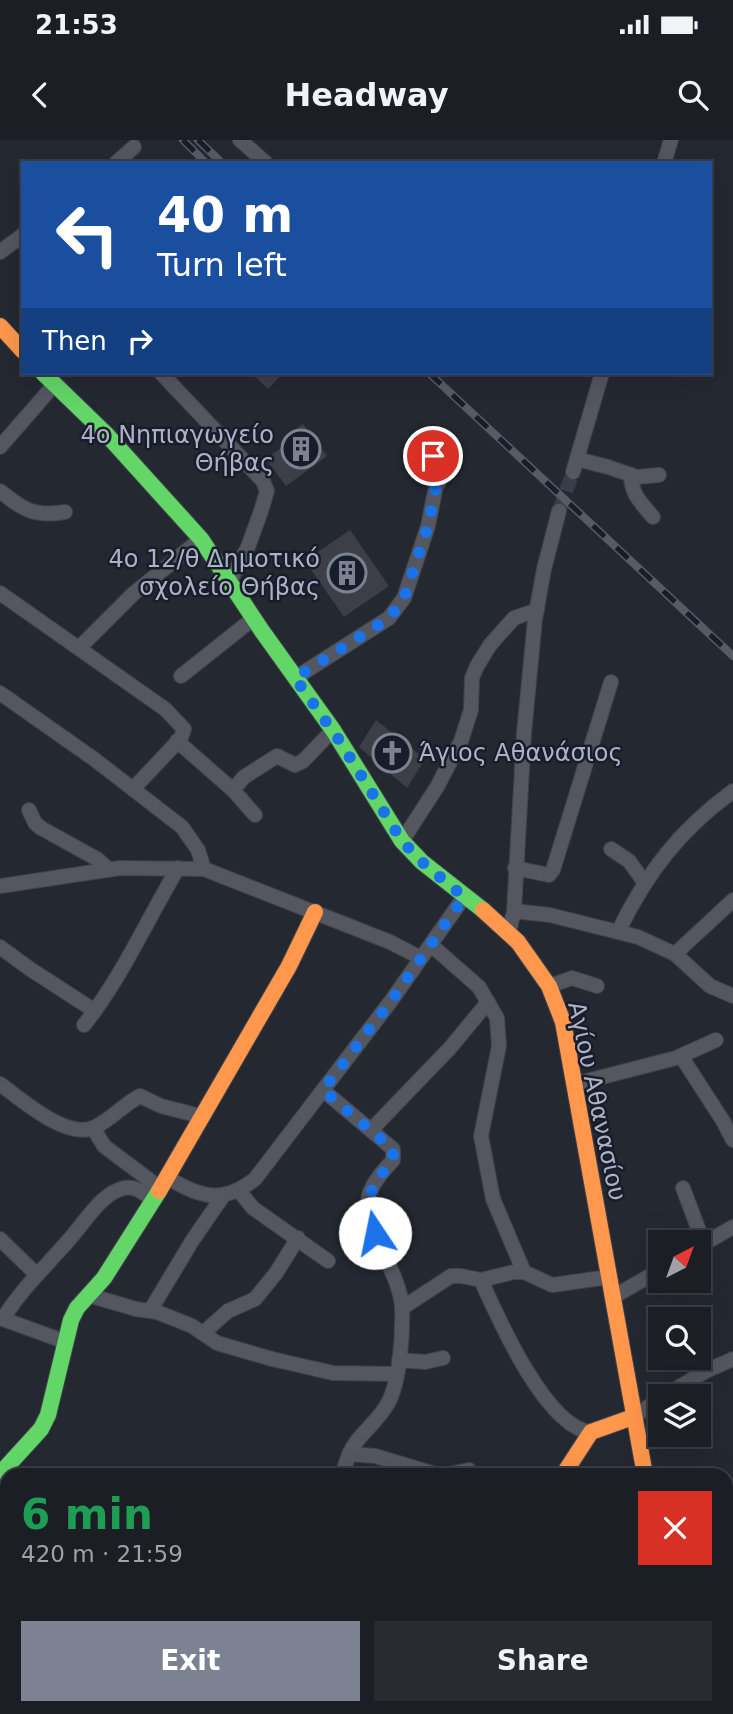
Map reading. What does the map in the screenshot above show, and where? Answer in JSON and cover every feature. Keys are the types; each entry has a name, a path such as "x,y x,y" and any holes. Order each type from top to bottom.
{"main road":[{"path":"0,326 21,349"},
{"name":"Αγίου Αθανασίου","path":"45,375 107,435 201,539 333,730 402,841 422,862 509,932 534,961 549,986 563,1022 644,1468"},
{"path":"5,1468 41,1429 48,1415 71,1320 77,1308 104,1278 159,1188 289,965 315,912"},
{"path":"568,1468 591,1432 633,1417"}],"street":[{"path":"240,140 264,161"},
{"path":"665,161 671,140"},
{"path":"118,161 134,147"},
{"path":"0,252 21,236"},
{"path":"163,375 263,481 267,491 248,547 230,581"},
{"path":"601,375 575,466 637,477 659,475"},
{"path":"0,447 54,385"},
{"path":"295,678 389,618 404,598 428,526 439,482 430,467 442,442"},
{"path":"631,475 635,496 653,517"},
{"path":"0,491 40,515 65,512"},
{"path":"509,932 514,911 514,868 527,698 537,610 559,511"},
{"path":"79,648 133,594 201,539"},
{"path":"0,593 174,717 184,729 181,738 133,789"},
{"path":"402,841 437,787 461,741 471,710 472,678 477,666 490,645 514,618 537,610"},
{"path":"181,676 254,618"},
{"path":"514,868 549,875 553,870 611,682"},
{"path":"0,693 46,724 182,827 198,850 204,869"},
{"path":"233,790 244,777 277,756 295,765 303,761 333,730"},
{"path":"177,741 233,790 255,815"},
{"path":"618,932 629,907 677,839 693,822 733,791"},
{"path":"29,810 41,828 97,859 107,869"},
{"path":"611,849 629,861 645,883"},
{"path":"84,1025 136,945 178,868"},
{"path":"0,886 107,869 204,869 390,942 421,958"},
{"path":"66,1342 1,1319 91,1212 116,1191 127,1187 140,1191 186,1188 205,1195 223,1196 239,1191 255,1179 391,1001 464,897"},
{"path":"675,954 733,900"},
{"path":"514,911 550,915 638,937 675,954 701,979 733,996"},
{"path":"430,945 479,987 497,1018 499,1046 481,1136 493,1199 524,1272"},
{"path":"0,947 95,1011"},
{"path":"549,986 572,978 597,986"},
{"path":"371,1130 450,1048 488,1002"},
{"path":"575,1084 681,1056 716,1040"},
{"path":"681,1056 733,1140"},
{"path":"0,1084 50,1119 70,1129 82,1131 93,1128 140,1096 161,1106 200,1116"},
{"path":"323,1090 393,1149 394,1154 368,1197 375,1233 397,1281 402,1308 398,1367 388,1404 349,1454 344,1468"},
{"path":"93,1128 104,1146 159,1188"},
{"path":"683,1188 696,1230"},
{"path":"239,1191 253,1208 328,1261"},
{"path":"150,1311 223,1196"},
{"path":"711,1240 733,1227"},
{"path":"203,1333 228,1311 255,1299 276,1273 298,1238"},
{"path":"0,1239 37,1275"},
{"path":"402,1308 451,1276 481,1280 524,1272 552,1285 609,1278"},
{"path":"613,1297 648,1277"},
{"path":"481,1280 532,1381 552,1406 581,1431 591,1432"},
{"path":"88,1295 173,1318 217,1343 234,1349 319,1370 355,1375 443,1358"},
{"path":"684,1384 733,1359"},
{"path":"633,1417 648,1407"},
{"path":"349,1454 374,1456 415,1468"}],"building":[{"path":"253,375 281,375 268,389"},
{"name":"4ο Νηπιαγωγείο Θήβας","path":"303,424 327,456 286,486 266,459 289,442 285,437"},
{"name":"4ο 12/θ Δημοτικό σχολείο Θήβας","path":"350,530 389,586 344,617 305,561"},
{"name":"Άγιος Αθανάσιος","path":"376,720 425,759 407,788 359,747"}],"tunnel":[{"path":"559,511 573,472"}],"railway":[{"path":"183,140 204,161"},
{"path":"198,140 220,161"},
{"path":"431,375 733,656"}],"traffic: fast":[{"path":"45,375 107,435 201,539 262,631 333,730 402,841 422,862 483,910"},
{"path":"5,1468 41,1429 48,1415 71,1320 77,1308 104,1278 159,1191"}],"traffic: slow":[{"path":"0,326 21,349"},
{"path":"483,910 518,942 549,986 563,1022 644,1468"},
{"path":"159,1191 289,966 315,912"},
{"path":"568,1468 591,1432 633,1417"}],"place":[{"name":"4ο Νηπιαγωγείο Θήβας","path":"301,449"},
{"name":"4ο 12/θ Δημοτικό σχολείο Θήβας","path":"347,573"},
{"name":"Άγιος Αθανάσιος","path":"392,753"}],"route":[{"path":"375,1233 368,1197 393,1160 393,1149 323,1090 391,1001 464,897 422,862 402,841 339,740 295,678 389,618 404,598 428,526 439,482 430,467 433,456"}]}
